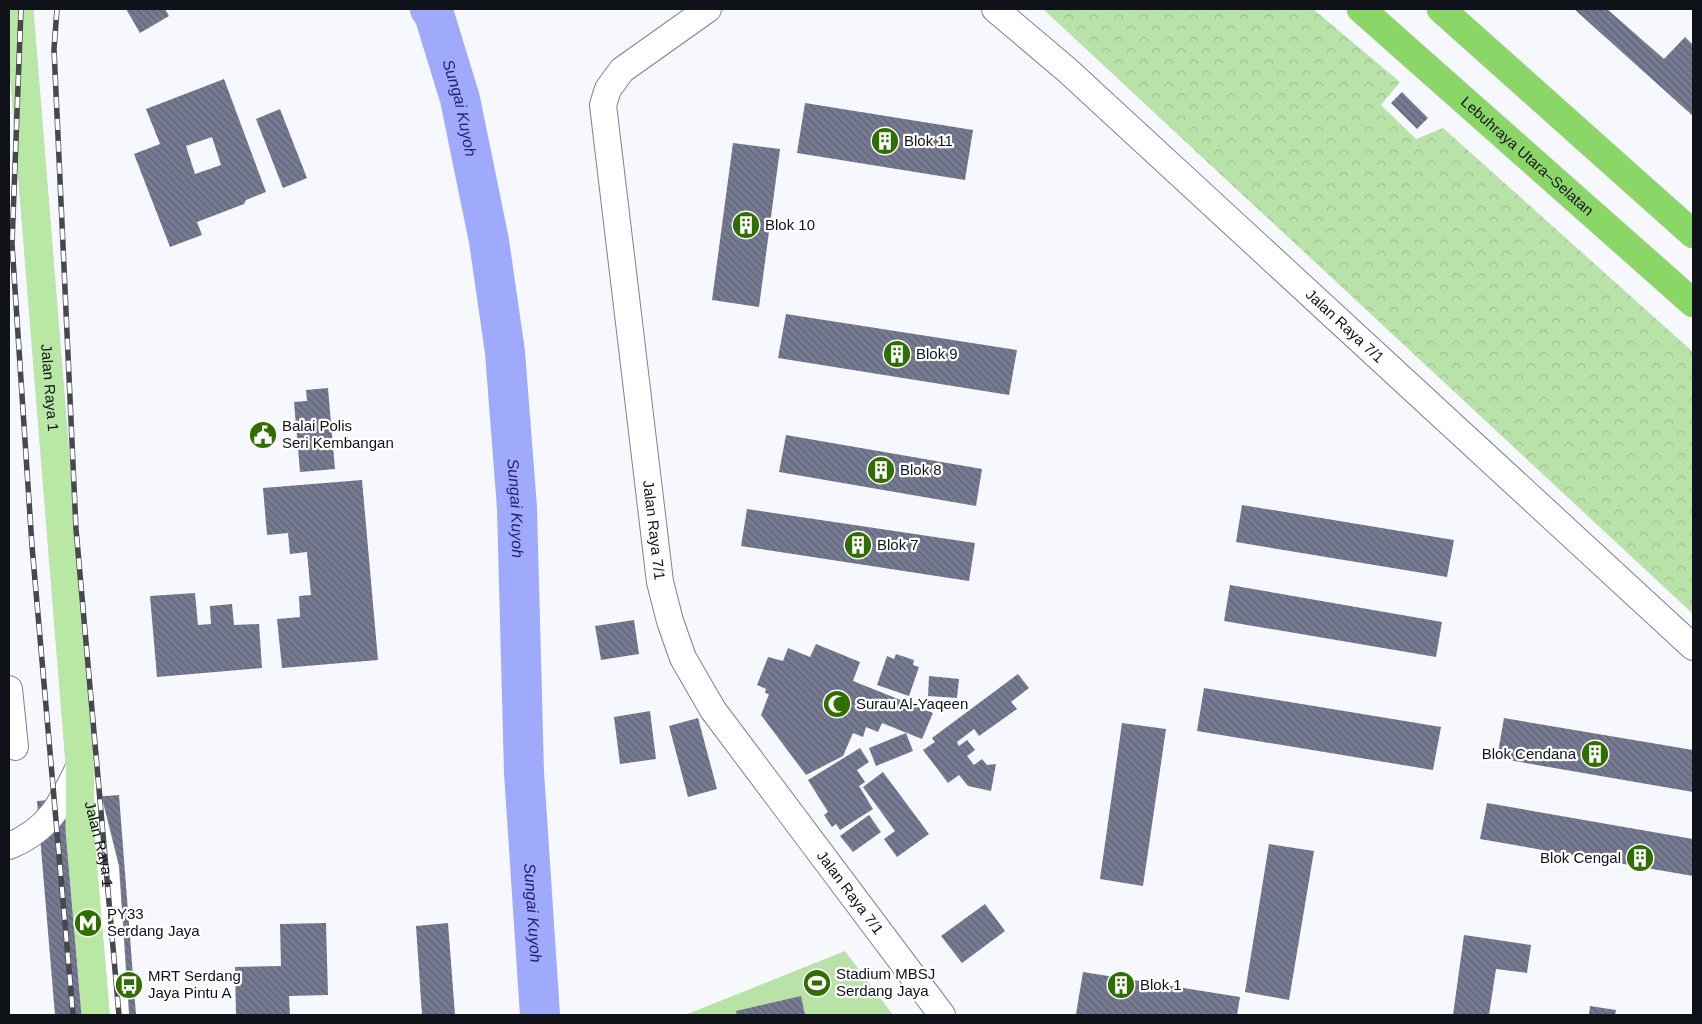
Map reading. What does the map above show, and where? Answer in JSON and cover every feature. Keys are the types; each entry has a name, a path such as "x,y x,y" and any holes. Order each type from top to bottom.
{"highway":[{"name":"Lebuhraya Utara–Selatan","path":"1361,9 1693,303"},
{"path":"1441,9 1693,234"}],"main road":[{"name":"Jalan Raya 1","path":"19,9 17,68 80,765 80,830 96,1015"}],"street":[{"name":"Jalan Raya 7/1","path":"708,9 622,70 608,90 603,105 660,582 670,621 683,658 713,710 942,1015"},
{"name":"Jalan Raya 7/1","path":"995,9 1074,77 1693,647"},
{"path":"9,689 15,747"},
{"path":"9,846 29,838 51,819 80,765"},
{"name":"Jalan Raya 1","path":"80,765 106,868 116,1015"}],"green space":[{"path":"1043,9 1313,9 1400,82 1381,105 1416,139 1443,128 1693,352 1693,614"},
{"name":"Stadium MBSJ Serdang Jaya","path":"845,951 893,1015 685,1015"}],"building":[{"path":"126,9 165,9 169,16 140,33"},
{"path":"1574,9 1607,9 1664,59 1685,37 1693,45 1693,116"},
{"path":"224,79 266,192 246,200 244,204 197,222 202,235 170,247 134,154 160,144 146,109","holes":["212,137 221,165 195,174 186,146"]},
{"path":"1402,92 1428,118 1417,129 1391,103"},
{"name":"Blok 11","path":"805,103 973,130 965,180 797,153"},
{"path":"280,109 307,178 283,188 256,119"},
{"name":"Blok 10","path":"733,143 780,149 759,307 712,300"},
{"name":"Blok 9","path":"786,314 1017,350 1009,395 778,358"},
{"path":"328,388 335,469 300,472 294,402 307,401 306,390"},
{"name":"Blok 8","path":"786,435 982,469 976,506 779,472"},
{"path":"362,480 378,660 282,668 277,619 300,617 299,596 311,595 307,552 290,554 288,533 267,535 263,488"},
{"path":"1242,505 1454,540 1447,577 1236,542"},
{"name":"Blok 7","path":"747,509 975,543 969,581 741,546"},
{"path":"1230,585 1442,622 1436,657 1224,621"},
{"path":"195,593 198,625 211,624 210,606 232,604 234,625 259,624 262,668 157,677 150,596"},
{"path":"634,620 639,654 601,660 595,626"},
{"name":"Surau Al-Yaqeen","path":"816,644 860,662 853,681 933,713 922,739 882,723 878,732 866,727 863,737 853,733 843,756 806,775 761,715 769,694 765,693 766,689 757,685 768,657 783,661 788,648 810,657"},
{"path":"896,654 914,660 913,665 919,667 909,696 877,685 887,656 894,659"},
{"path":"1018,674 1029,688 1011,702 1017,709 979,736 974,729 957,742 959,746 967,740 975,750 967,756 974,765 982,759 987,765 996,764 991,791 968,786 959,775 948,783 923,750 935,742 932,738"},
{"path":"929,676 959,679 957,698 928,696"},
{"path":"1204,688 1441,727 1433,770 1197,731"},
{"path":"650,711 656,759 620,764 614,717"},
{"path":"698,718 717,789 688,797 669,726"},
{"name":"Blok Cendana","path":"1504,718 1693,750 1693,792 1497,758"},
{"path":"1122,723 1166,729 1143,886 1100,879"},
{"path":"906,733 913,751 876,766 869,748"},
{"path":"860,748 869,762 857,770 865,782 859,786 873,809 840,830 836,824 832,827 824,815 828,812 808,780"},
{"path":"883,772 929,834 897,857 884,839 895,831 863,787"},
{"name":"PY33 Serdang Jaya","path":"119,795 136,1015 55,1015 37,801"},
{"name":"Blok Cengal","path":"1487,803 1693,839 1693,876 1480,839"},
{"path":"869,815 881,832 853,852 840,836"},
{"path":"1269,844 1314,851 1289,1000 1245,992"},
{"path":"985,904 1005,931 962,963 941,936"},
{"path":"326,923 328,995 289,996 290,1015 236,1015 235,967 281,966 280,924"},
{"path":"448,923 455,1015 422,1015 416,926"},
{"path":"1464,935 1531,945 1527,973 1496,969 1489,1015 1453,1015"},
{"name":"Blok 1","path":"1083,972 1240,997 1237,1015 1076,1014"},
{"path":"801,996 805,1015 737,1015 736,1011"},
{"path":"1590,1006 1616,1010 1615,1015 1589,1015"}],"waterway":[{"name":"Sungai Kuyoh","path":"430,9 434,14 460,99 489,241 505,352 517,508 524,772 540,1015"},
{"path":"434,14 443,9"}],"railway":[{"path":"21,9 12,244 32,546 73,1015"},
{"path":"57,9 54,49 76,529 119,1015"}],"place":[{"name":"Blok 11","path":"885,141"},
{"name":"Blok 10","path":"746,225"},
{"name":"Blok 9","path":"897,354"},
{"name":"Balai Polis Seri Kembangan","path":"263,435"},
{"name":"Blok 8","path":"881,470"},
{"name":"Blok 7","path":"858,545"},
{"name":"Surau Al-Yaqeen","path":"837,704"},
{"name":"Blok Cendana","path":"1595,754"},
{"name":"Blok Cengal","path":"1640,858"},
{"name":"PY33 Serdang Jaya","path":"88,923"},
{"name":"Stadium MBSJ Serdang Jaya","path":"817,983"},
{"name":"MRT Serdang Jaya Pintu A","path":"129,985"},
{"name":"Blok 1","path":"1121,985"}]}
